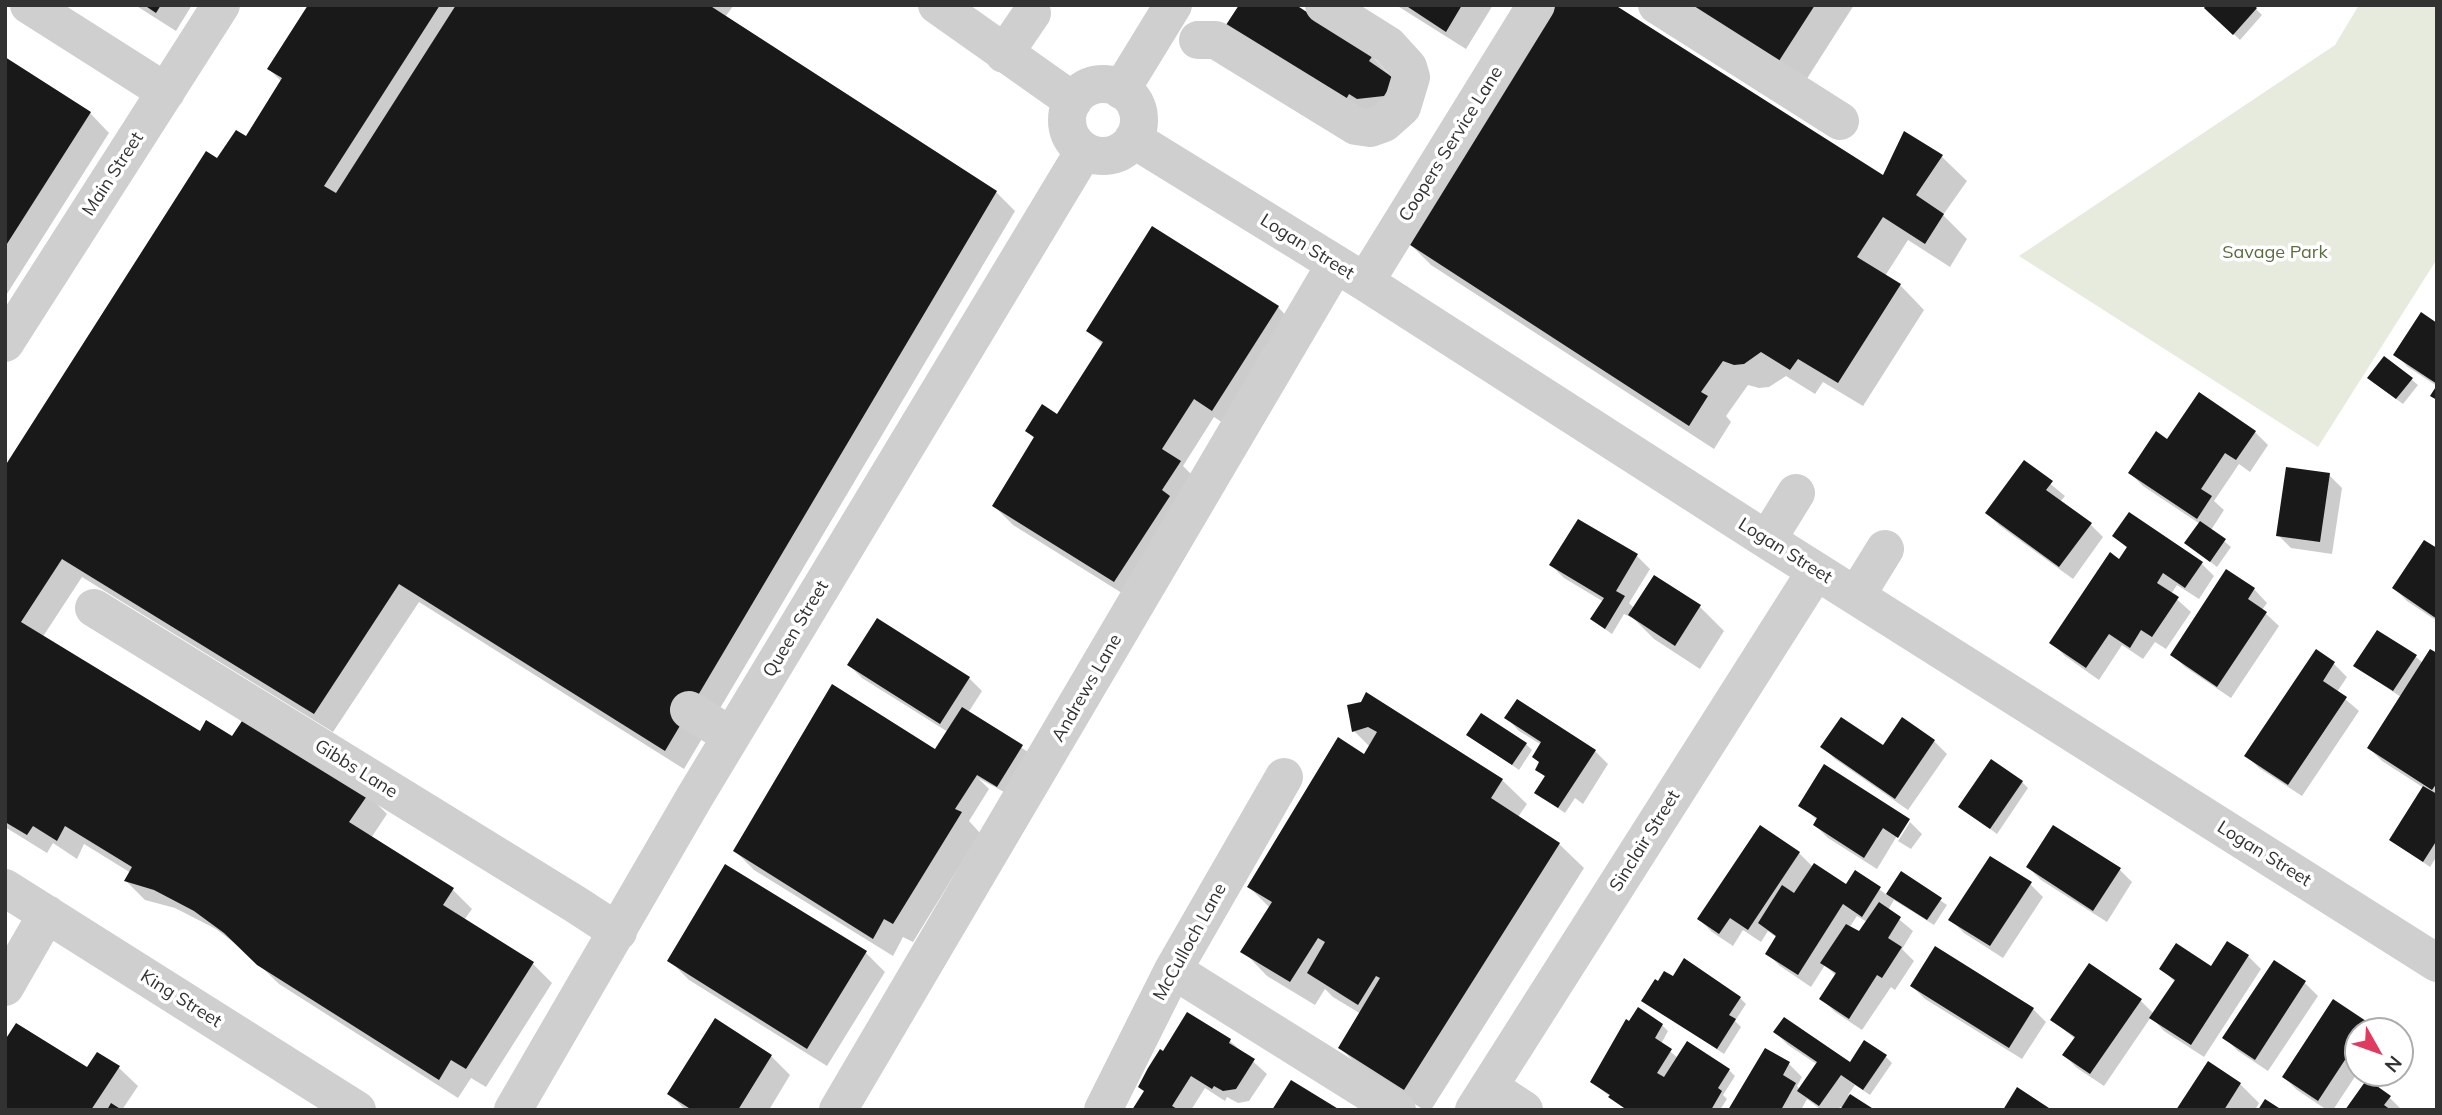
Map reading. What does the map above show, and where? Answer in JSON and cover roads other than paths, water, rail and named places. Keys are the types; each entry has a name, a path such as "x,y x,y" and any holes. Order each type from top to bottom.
{"street":[{"path":"29,5 166,92"},
{"name":"Main Street","path":"5,343 221,5"},
{"path":"937,5 1073,101"},
{"path":"1121,90 1169,12 1200,46 1216,40 1356,126 1370,128 1384,123 1402,107 1411,77 1408,67 1388,46 1324,5"},
{"name":"Coopers Service Lane","path":"1350,274 1536,5"},
{"path":"1657,5 1840,121"},
{"path":"1004,54 1031,13"},
{"path":"1100,85 1111,85 1121,90 1130,97 1139,117 1133,139 1126,148 1105,156 1084,151 1069,134 1068,112 1073,101 1080,93 1100,85"},
{"name":"Logan Street","path":"1133,139 1350,274 1816,572 2435,958"},
{"name":"Queen Street","path":"513,1110 731,736 1084,151"},
{"name":"Andrews Lane","path":"838,1110 1350,274"},
{"path":"1767,540 1796,493"},
{"path":"1856,596 1885,549"},
{"name":"Sinclair Street","path":"1481,1098 1816,572"},
{"name":"Gibbs Lane","path":"94,608 618,932"},
{"path":"689,710 731,736"},
{"name":"McCulloch Lane","path":"1103,1110 1173,970 1284,777"},
{"name":"King Street","path":"5,888 357,1110"},
{"path":"5,987 47,914"},
{"path":"1173,970 1397,1110"},
{"path":"1481,1098 1524,1110"}],"park label":[{"name":"Savage Park","path":"2275,253"}]}
